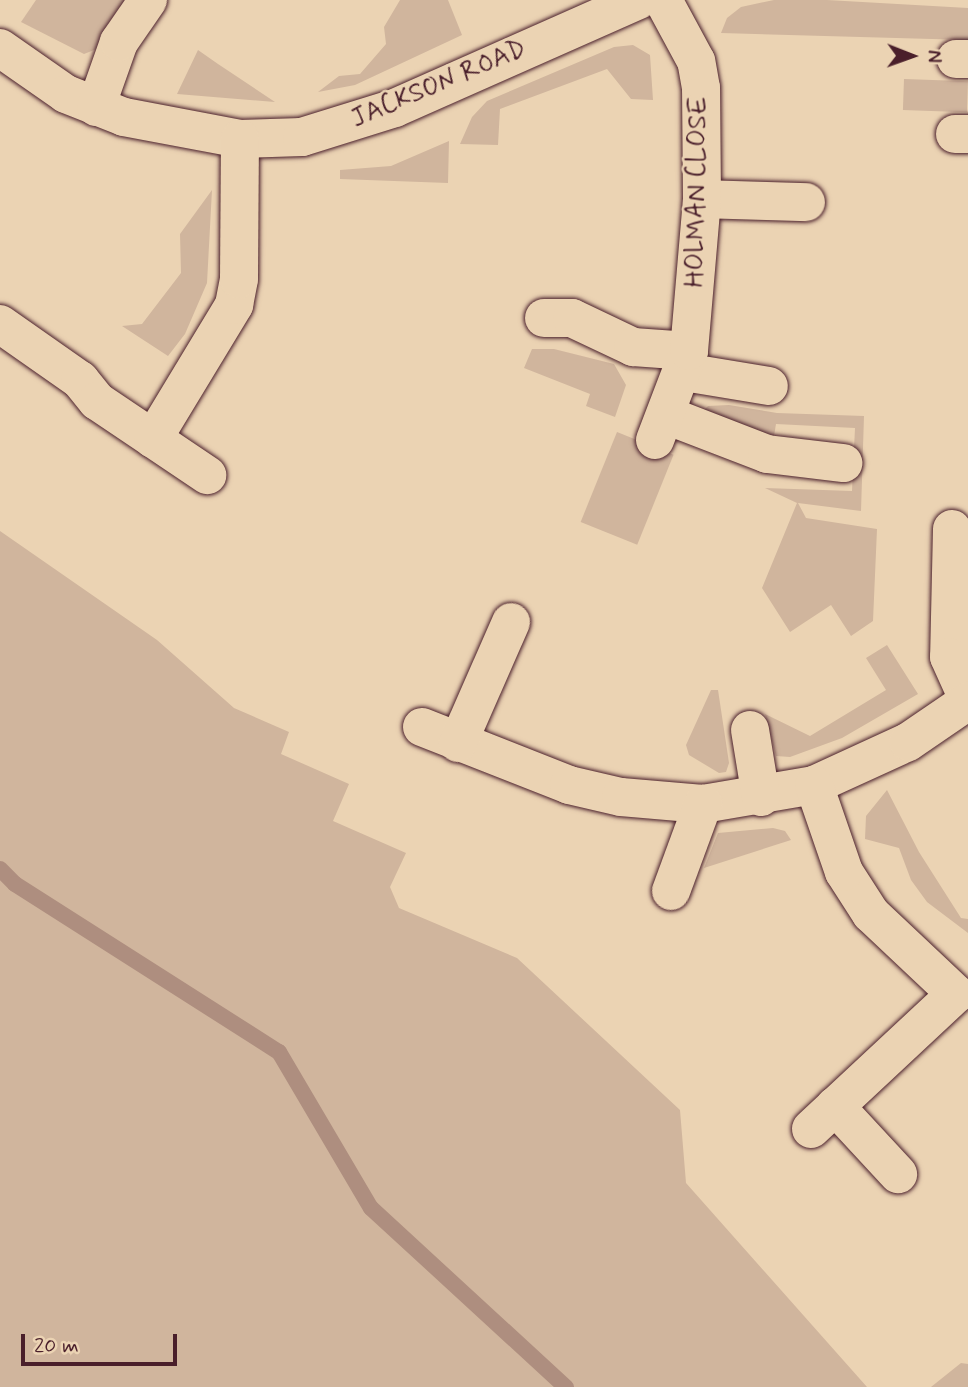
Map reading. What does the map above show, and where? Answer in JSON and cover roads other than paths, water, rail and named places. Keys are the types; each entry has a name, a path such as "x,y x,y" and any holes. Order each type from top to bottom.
{"street":[{"path":"96,107 119,42 148,0"},
{"name":"JACKSON ROAD","path":"0,48 66,93 96,107 159,126 240,139 302,136 352,124 639,0"},
{"name":"HOLMAN CLOSE","path":"663,0 696,61 701,99 702,200 687,362 661,428 767,454 843,463"},
{"path":"153,439 234,305 239,279 240,139"},
{"path":"702,200 806,202"},
{"path":"544,318 572,318 633,347 769,386"},
{"path":"0,324 79,380 97,401 207,475"},
{"path":"422,727 569,785 621,797 703,804 761,797 814,785 908,742 968,700 949,657 952,529"},
{"path":"458,743 510,622"},
{"path":"750,730 761,797"},
{"path":"814,785 844,872 871,914 962,989 823,1118 898,1174"},
{"path":"671,891 703,804"}],"waterway":[{"path":"0,869 15,884 279,1052 371,1208 566,1387"}]}
